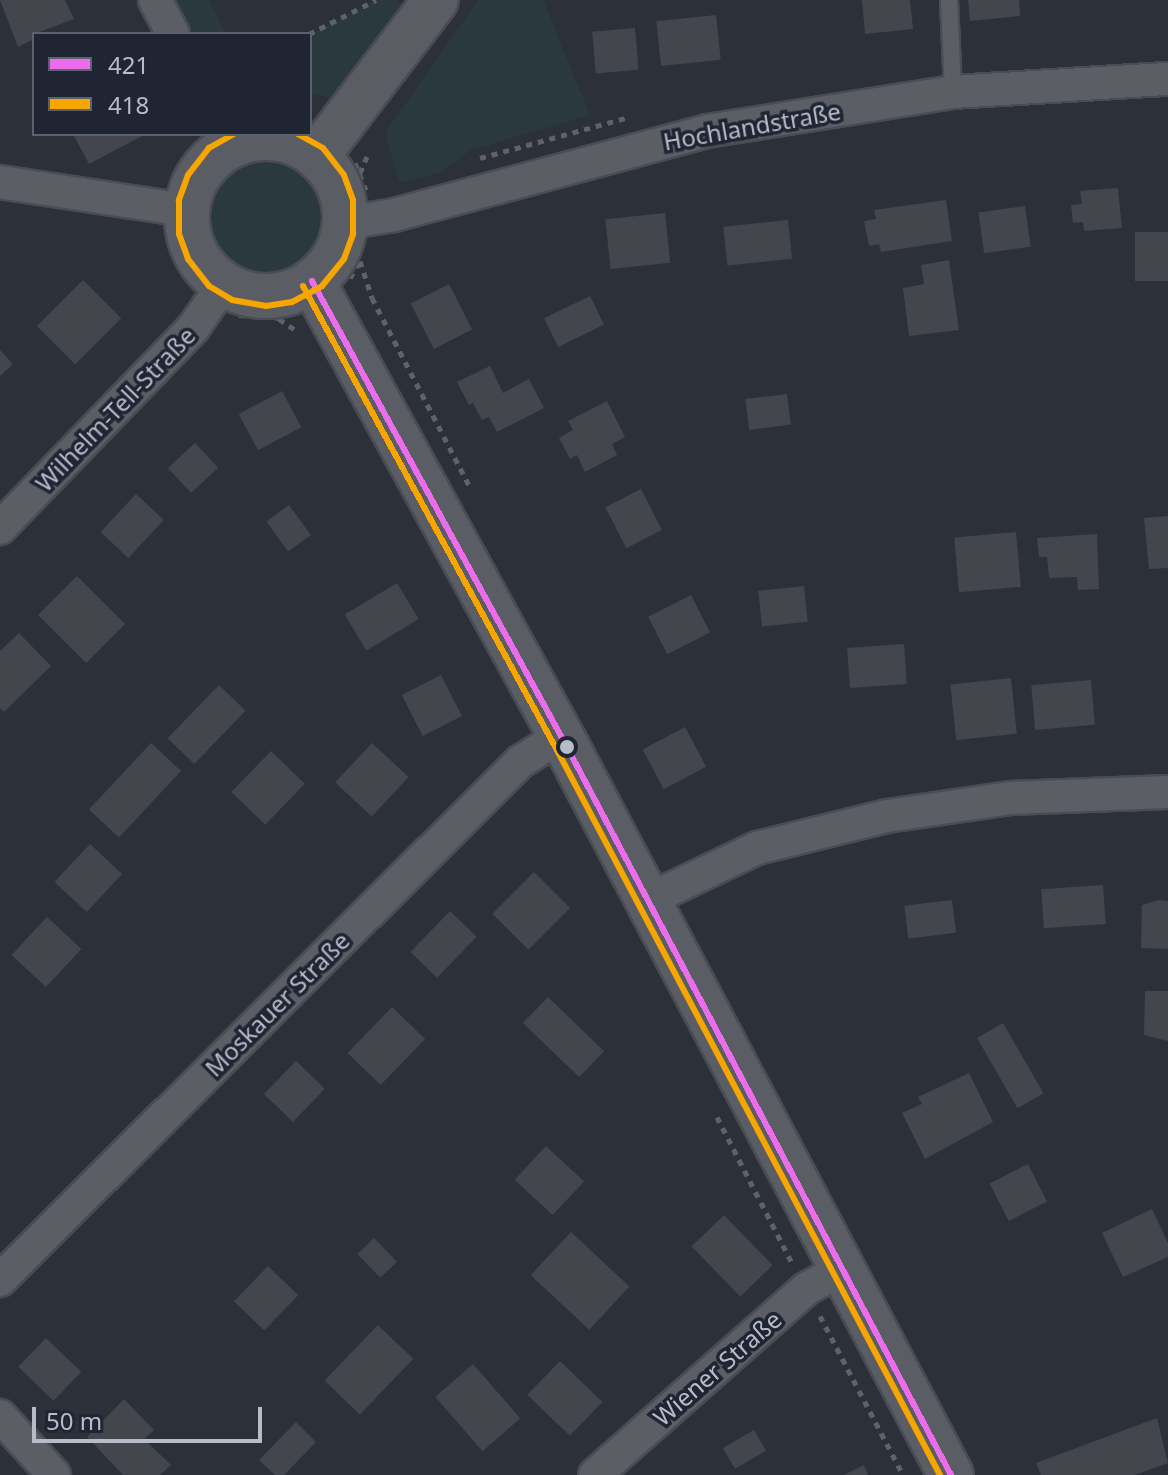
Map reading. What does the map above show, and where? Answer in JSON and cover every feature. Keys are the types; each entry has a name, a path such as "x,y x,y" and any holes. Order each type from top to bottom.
{"street":[{"path":"155,0 172,32"},
{"path":"325,147 436,0"},
{"name":"Hochlandstraße","path":"358,235 707,131 953,92 1168,79"},
{"path":"176,209 200,172 209,140 275,138 325,147"},
{"path":"319,291 329,266 358,235 325,147"},
{"path":"0,182 176,209"},
{"path":"176,209 194,252 218,294 268,297 319,291"},
{"path":"319,291 561,736 951,1475"},
{"name":"Wilhelm-Tell-Straße","path":"0,528 218,294"},
{"name":"Moskauer Straße","path":"0,1280 529,753 561,736"},
{"path":"648,900 757,848 887,816 1010,798 1168,792"},
{"name":"Wiener Straße","path":"595,1475 806,1289 844,1268"},
{"path":"0,1416 54,1475"}],"lane":[{"path":"949,0 953,92"}],"path":[{"path":"312,32 376,0"},
{"path":"209,140 174,174 176,209 169,246 178,268 218,294 261,319 302,313 358,235"},
{"path":"325,147 360,173 358,235 369,288"}],"shaded area":[{"path":"176,0 209,0 225,32 193,32"},
{"path":"376,0 397,0 408,7 332,98 312,94 312,32"},
{"path":"478,0 543,0 590,115 471,150 439,173 399,183 385,133"},
{"path":"266,157 289,162 308,175 321,194 326,217 321,240 308,259 289,272 266,277 243,272 224,259 211,240 206,217 211,194 224,175 243,162"}],"building":[{"path":"0,0 65,0 74,19 32,32 32,40 18,47"},
{"path":"862,0 910,0 913,29 865,34"},
{"path":"968,0 1019,0 1020,16 970,21"},
{"path":"716,15 721,60 661,66 656,21"},
{"path":"635,28 639,70 596,74 592,32"},
{"path":"74,136 142,136 89,164"},
{"path":"1118,188 1122,228 1084,231 1083,222 1073,223 1071,205 1082,204 1080,191"},
{"path":"946,200 952,241 881,252 879,244 869,246 864,221 876,219 874,210"},
{"path":"1025,206 1031,247 984,253 978,213"},
{"path":"665,213 670,263 611,269 605,219"},
{"path":"788,220 792,259 727,266 723,227"},
{"path":"1135,232 1168,232 1168,281 1135,281"},
{"path":"949,260 959,330 909,336 903,288 924,284 921,265"},
{"path":"83,280 121,318 75,364 37,326"},
{"path":"449,284 472,329 434,349 411,304"},
{"path":"590,296 604,325 558,347 544,318"},
{"path":"0,350 13,364 0,376"},
{"path":"490,366 503,393 529,379 544,408 497,432 489,417 482,420 473,403 469,405 457,382"},
{"path":"282,391 301,427 258,450 239,414"},
{"path":"787,394 791,425 749,430 745,399"},
{"path":"607,401 625,437 612,444 617,455 585,472 577,455 570,459 559,438 573,430 568,421"},
{"path":"195,443 218,468 191,493 168,468"},
{"path":"641,489 662,530 626,548 605,507"},
{"path":"136,494 164,520 128,558 101,532"},
{"path":"289,505 311,535 288,551 266,521"},
{"path":"1168,516 1168,568 1149,569 1144,518"},
{"path":"1016,532 1021,587 959,592 954,537"},
{"path":"1097,534 1099,589 1078,590 1077,577 1049,578 1047,557 1039,557 1037,538"},
{"path":"77,576 125,624 86,663 38,615"},
{"path":"397,583 419,619 366,650 345,614"},
{"path":"804,586 808,622 762,627 758,591"},
{"path":"691,595 710,632 667,654 648,617"},
{"path":"19,633 51,666 4,712 0,708 0,651"},
{"path":"904,644 907,684 850,688 847,648"},
{"path":"441,675 462,716 423,736 402,695"},
{"path":"1011,678 1017,734 956,740 950,684"},
{"path":"1091,680 1095,725 1035,730 1031,685"},
{"path":"219,685 246,711 194,764 168,738"},
{"path":"685,727 706,767 664,789 643,750"},
{"path":"151,743 181,771 119,838 89,810"},
{"path":"372,743 409,777 372,817 335,782"},
{"path":"271,751 305,784 265,825 231,792"},
{"path":"90,844 122,874 87,912 55,882"},
{"path":"534,872 570,908 528,950 492,914"},
{"path":"1103,885 1106,924 1044,928 1041,889"},
{"path":"952,900 956,933 908,939 904,906"},
{"path":"1168,901 1168,949 1141,948 1142,905"},
{"path":"450,911 477,937 437,978 410,952"},
{"path":"47,917 81,949 46,987 12,955"},
{"path":"1145,991 1168,991 1168,1041 1144,1035"},
{"path":"548,997 604,1051 579,1077 523,1023"},
{"path":"392,1007 425,1039 381,1085 348,1053"},
{"path":"1003,1023 1044,1093 1018,1108 977,1038"},
{"path":"296,1061 325,1089 293,1122 264,1094"},
{"path":"969,1073 993,1122 925,1159 902,1113 922,1104 918,1097"},
{"path":"546,1146 584,1181 553,1215 515,1180"},
{"path":"1028,1164 1047,1201 1009,1221 990,1184"},
{"path":"1152,1209 1168,1243 1168,1257 1123,1277 1102,1233"},
{"path":"724,1215 773,1265 740,1297 692,1246"},
{"path":"571,1232 630,1287 589,1330 531,1275"},
{"path":"374,1238 397,1262 380,1278 357,1254"},
{"path":"268,1266 298,1295 264,1330 234,1301"},
{"path":"378,1325 413,1359 360,1414 325,1380"},
{"path":"46,1338 81,1372 53,1401 18,1367"},
{"path":"560,1361 602,1402 570,1436 527,1395"},
{"path":"473,1364 520,1418 483,1451 435,1397"},
{"path":"124,1399 154,1430 144,1439 171,1465 160,1475 123,1475 87,1437"},
{"path":"1157,1418 1168,1463 1135,1475 1041,1475 1036,1463"},
{"path":"296,1422 316,1442 284,1475 275,1475 259,1460"},
{"path":"754,1430 766,1451 735,1469 723,1448"},
{"path":"864,1465 868,1475 844,1475"}],"transit line":[{"name":"418","path":"230,136 209,148 188,175 179,200 179,234 188,259 209,286 232,300 266,306 292,302 322,286 344,259 353,234 353,200 344,175 323,148 302,136"},
{"name":"421","path":"312,281 567,747 951,1475"},
{"name":"418","path":"303,286 558,752 940,1475"}]}
